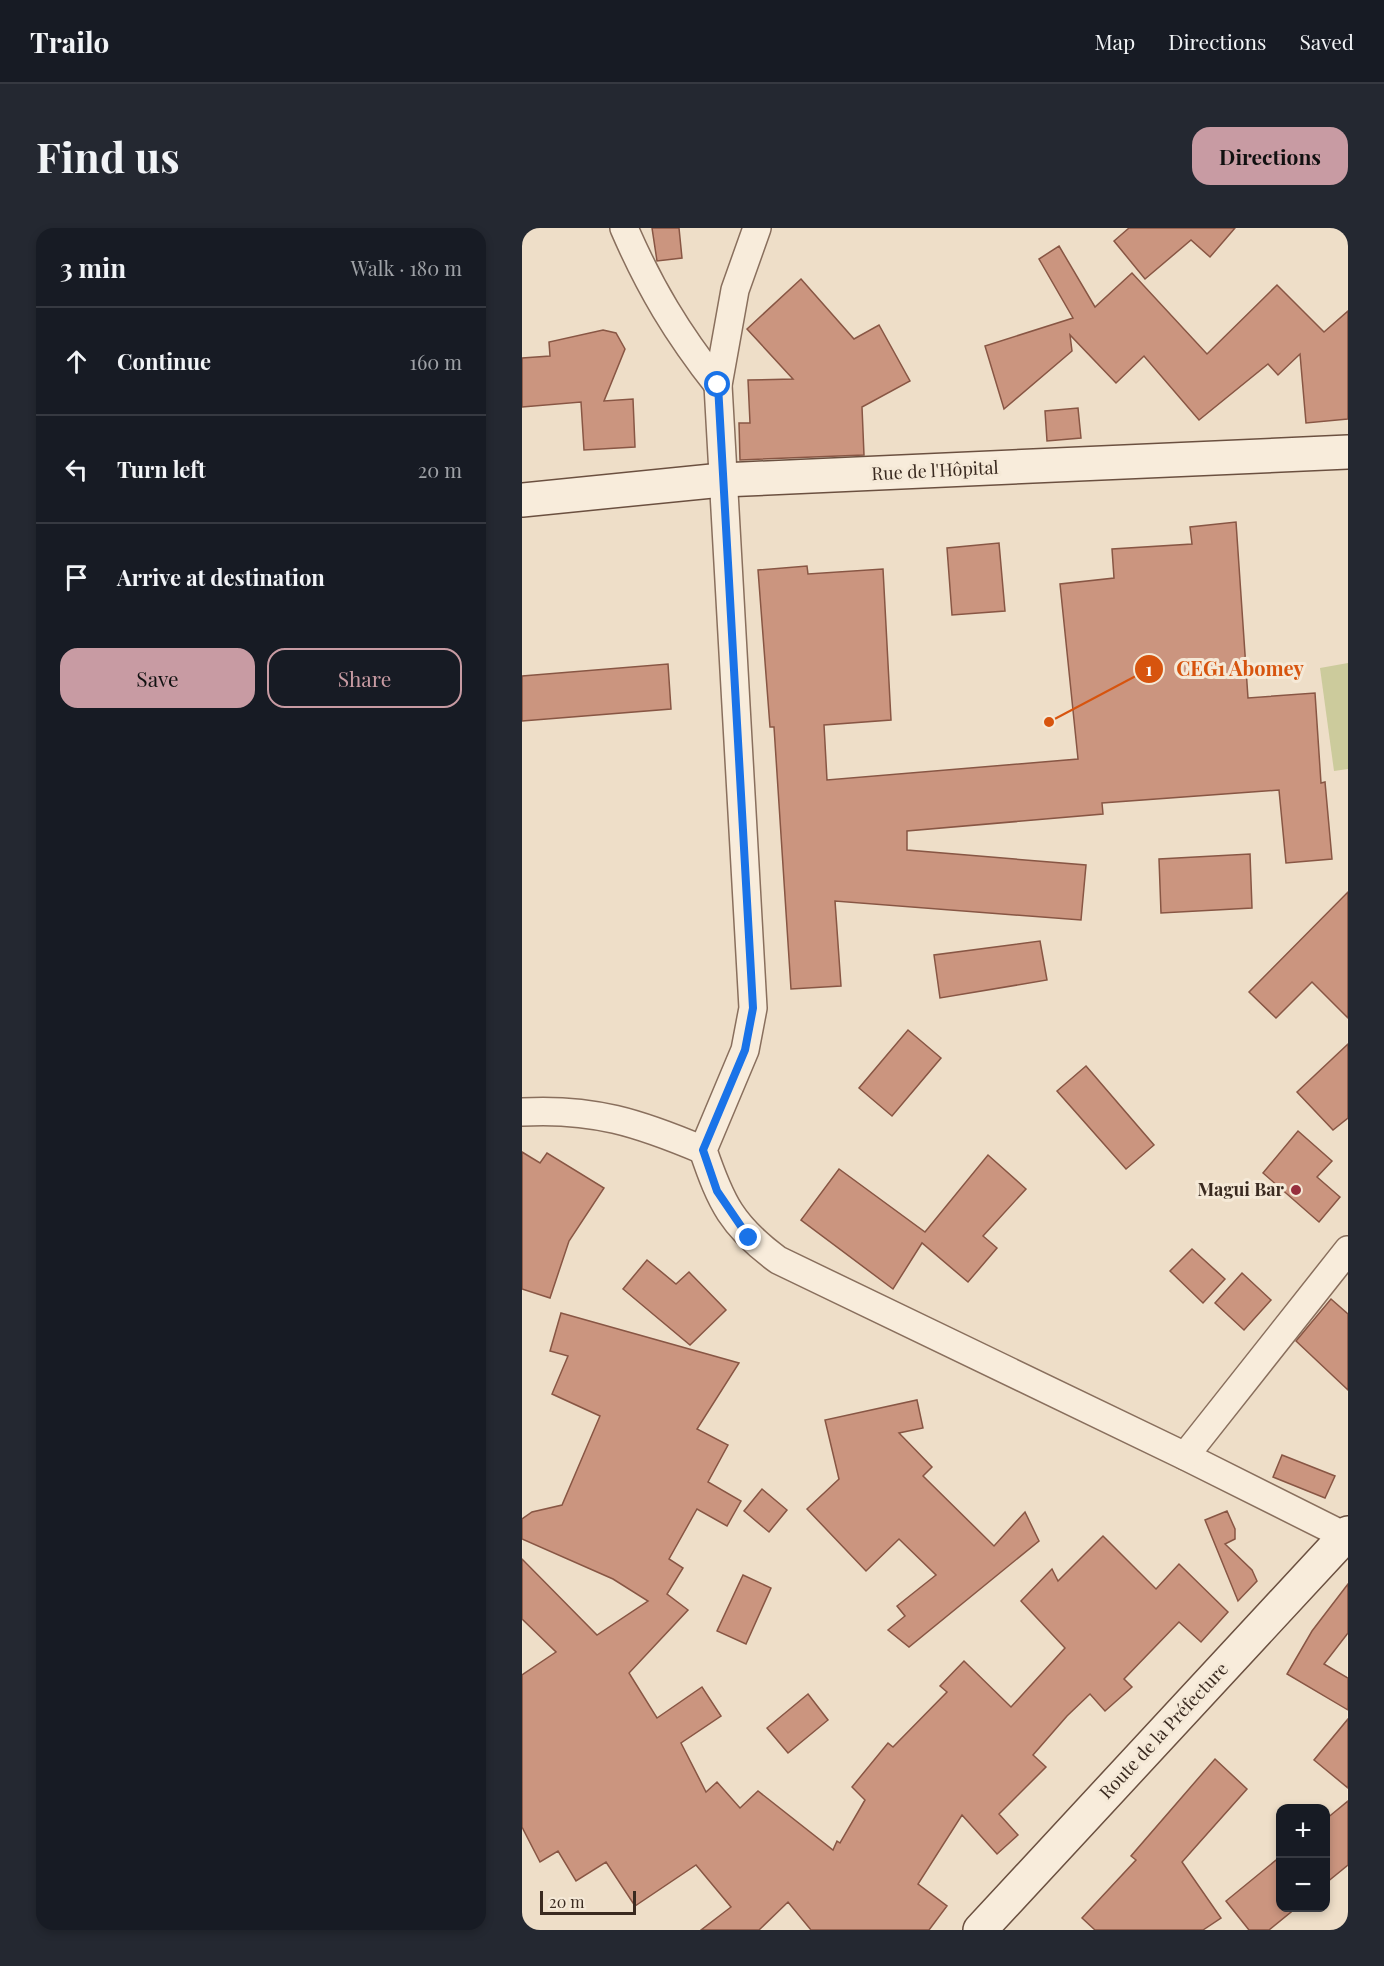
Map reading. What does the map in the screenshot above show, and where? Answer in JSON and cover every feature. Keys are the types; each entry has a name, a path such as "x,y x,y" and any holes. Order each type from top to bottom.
{"street":[{"path":"624,228 647,282 684,341 718,385"},
{"path":"757,228 735,290 718,385 753,1008 745,1050 703,1150 717,1191 749,1238 778,1260 1347,1534"},
{"name":"Rue de l'Hôpital","path":"522,500 722,480 1348,452"},
{"path":"522,1112 548,1111 611,1118 645,1126 703,1150"},
{"path":"1185,1456 1348,1250"},
{"name":"Route de la Préfecture","path":"980,1930 1347,1534"}],"green space":[{"path":"1348,663 1348,769 1334,771 1320,668"}],"building":[{"path":"652,228 679,228 682,258 657,261"},
{"path":"1129,228 1235,228 1210,257 1191,240 1145,279 1114,241"},
{"path":"1059,246 1095,307 1132,273 1207,354 1277,285 1324,332 1348,311 1348,419 1306,423 1300,354 1278,375 1268,364 1199,420 1144,356 1116,383 1070,335 1072,351 1004,409 985,346 1073,318 1039,259"},
{"path":"801,279 854,339 879,325 910,381 862,407 864,455 740,460 739,423 750,423 748,380 793,379 747,329"},
{"path":"603,330 616,333 625,349 604,401 633,399 635,447 584,450 581,402 522,407 522,358 550,356 549,342"},
{"path":"1078,408 1081,438 1047,441 1045,411"},
{"path":"1236,522 1248,698 1315,693 1321,783 1325,782 1332,859 1286,863 1279,790 1102,803 1103,814 907,831 907,850 1086,865 1081,920 835,901 841,986 791,989 774,727 770,727 758,570 807,566 808,574 883,569 891,720 824,725 827,780 1078,759 1060,584 1114,578 1112,549 1192,544 1190,527"},
{"path":"999,543 1005,611 952,615 947,548"},
{"path":"668,664 671,709 522,721 522,676"},
{"path":"1250,854 1252,908 1161,913 1159,859"},
{"path":"1348,892 1348,1018 1312,982 1276,1018 1249,992"},
{"path":"1040,941 1047,980 940,998 934,955"},
{"path":"908,1030 941,1058 892,1116 859,1088"},
{"path":"1348,1044 1348,1118 1333,1130 1297,1092"},
{"path":"1086,1066 1154,1145 1126,1169 1057,1091"},
{"path":"1298,1131 1332,1161 1317,1177 1340,1197 1319,1222 1263,1173"},
{"path":"522,1152 540,1163 547,1153 604,1188 569,1241 550,1298 522,1289"},
{"path":"988,1155 1026,1189 983,1236 997,1248 968,1282 922,1243 893,1289 801,1220 839,1169 925,1232"},
{"path":"1192,1249 1225,1279 1203,1303 1170,1271"},
{"path":"647,1260 676,1284 689,1272 726,1310 690,1345 623,1289"},
{"path":"1242,1273 1271,1300 1244,1330 1215,1303"},
{"path":"1331,1299 1348,1314 1348,1390 1296,1341"},
{"path":"561,1313 739,1363 697,1429 728,1445 708,1482 741,1501 727,1526 697,1509 669,1559 683,1568 667,1594 688,1610 629,1673 657,1718 702,1687 721,1716 681,1743 706,1792 717,1782 740,1808 758,1791 833,1850 837,1841 840,1843 865,1800 852,1787 888,1743 893,1747 947,1692 940,1686 964,1661 1011,1707 1065,1648 1021,1601 1052,1569 1058,1581 1103,1536 1156,1589 1179,1564 1228,1612 1201,1642 1179,1622 1124,1679 1132,1687 1105,1711 1090,1694 1067,1716 1033,1755 1046,1767 999,1814 1018,1835 997,1854 962,1815 918,1884 947,1906 929,1930 811,1930 788,1902 759,1930 701,1930 731,1907 696,1865 635,1906 606,1862 576,1881 558,1851 540,1862 522,1827 522,1675 556,1652 522,1619 522,1559 597,1635 648,1601 613,1579 522,1539 522,1519 532,1512 562,1505 600,1416 552,1394 568,1356 550,1351"},
{"path":"917,1400 923,1428 899,1433 932,1467 923,1476 994,1546 1025,1512 1039,1541 909,1647 888,1630 905,1616 897,1606 936,1575 899,1539 866,1571 807,1509 839,1479 825,1420"},
{"path":"1282,1455 1335,1476 1325,1498 1273,1477"},
{"path":"762,1489 787,1510 769,1532 744,1511"},
{"path":"1227,1511 1235,1529 1235,1539 1225,1544 1252,1570 1257,1581 1238,1601 1205,1520"},
{"path":"743,1575 771,1588 746,1644 717,1631"},
{"path":"1348,1584 1348,1633 1324,1664 1348,1678 1348,1710 1287,1674 1312,1631"},
{"path":"808,1694 828,1720 788,1753 767,1728"},
{"path":"1348,1719 1348,1788 1314,1760"},
{"path":"1215,1759 1247,1789 1182,1862 1221,1918 1203,1930 1095,1930 1082,1918 1136,1860 1131,1856"},
{"path":"1348,1801 1348,1865 1330,1880 1330,1858 1330,1816"},
{"path":"1276,1860 1276,1912 1291,1912 1269,1930 1249,1930 1226,1901"}],"place":[{"name":"CEG1 Abomey","path":"1049,722"},
{"name":"Magui Bar","path":"1296,1190"}],"route":[{"path":"718,385 753,1008 745,1050 730,1091 703,1150 717,1191 749,1238"}]}
